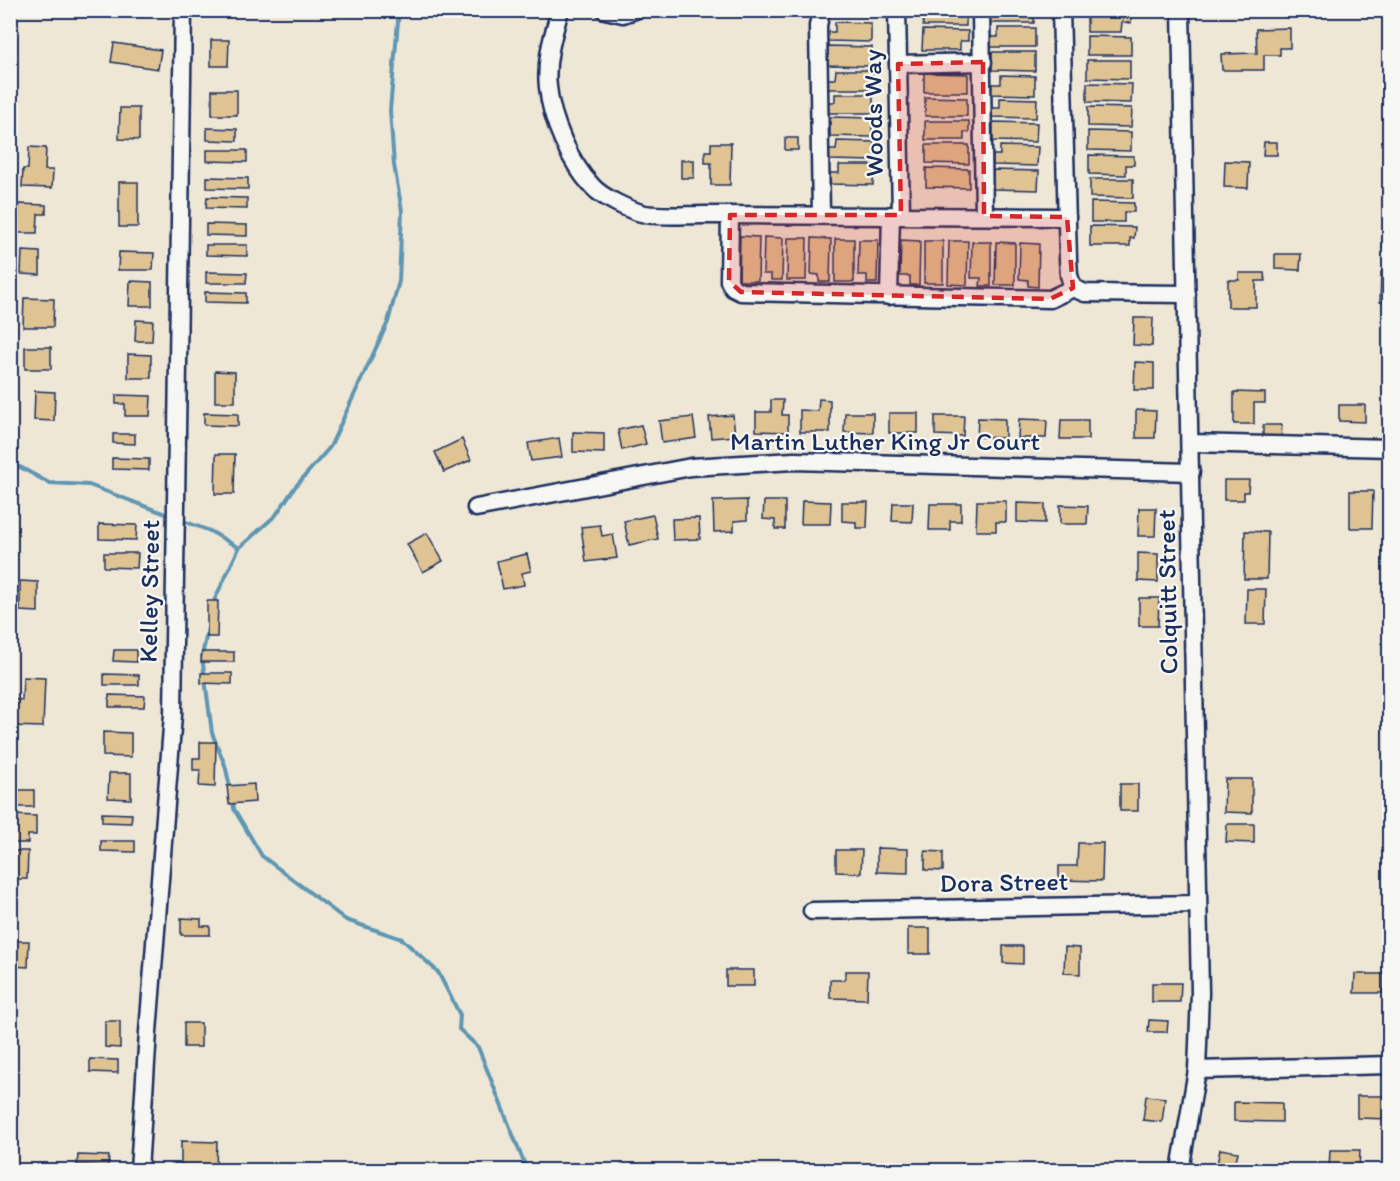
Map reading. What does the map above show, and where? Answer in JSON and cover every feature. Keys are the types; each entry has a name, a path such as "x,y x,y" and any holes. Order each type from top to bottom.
{"street":[{"name":"Kelley Street","path":"139,1170 173,715 183,10"},
{"path":"560,10 548,61 548,88 562,136 575,164 593,188 621,205 644,214 1067,217"},
{"path":"605,10 623,14 635,10"},
{"path":"821,10 818,26 821,215"},
{"name":"Woods Way","path":"889,296 896,215 897,10"},
{"path":"981,10 984,216"},
{"path":"1061,10 1069,275 1073,288"},
{"name":"Colquitt Street","path":"1180,1170 1197,1070 1200,993 1181,10"},
{"path":"898,63 982,62"},
{"path":"730,215 729,282 733,288 741,292 1050,300 1073,288"},
{"path":"1073,288 1085,293 1186,294"},
{"path":"1190,443 1389,448"},
{"name":"Martin Luther King Jr Court","path":"476,508 691,467 794,461 1191,472"},
{"name":"Dora Street","path":"812,911 1197,904"},
{"path":"1197,1070 1389,1065"}],"highlighted area":[{"path":"983,62 984,216 1067,217 1073,288 1050,299 741,292 729,281 730,215 901,215 898,64"}],"building":[{"path":"923,10 966,10 966,26 923,26"},
{"path":"997,10 1034,10 1034,23 990,23 990,13 997,13"},
{"path":"1087,13 1131,13 1131,23 1122,22 1121,32 1087,32"},
{"path":"835,22 871,23 871,42 827,41 827,32 835,32"},
{"path":"998,28 1035,28 1035,47 990,47 990,37 998,37"},
{"path":"1290,28 1290,48 1280,48 1280,55 1264,55 1264,70 1222,70 1221,54 1257,53 1256,29"},
{"path":"923,30 968,31 968,41 960,41 960,50 922,50"},
{"path":"1087,36 1131,37 1131,55 1087,55"},
{"path":"211,40 229,40 228,66 211,66"},
{"path":"114,43 161,50 158,69 111,62"},
{"path":"828,46 872,47 872,66 828,65"},
{"path":"1385,46 1390,46 1390,71 1385,71"},
{"path":"992,52 1035,52 1035,71 992,70"},
{"path":"1087,60 1130,60 1130,79 1087,78"},
{"path":"836,70 873,70 873,89 827,89 827,79 835,79"},
{"path":"924,73 968,74 968,92 924,92"},
{"path":"1001,75 1035,76 1035,95 991,94 992,84 1001,84"},
{"path":"1087,83 1132,84 1131,103 1087,102"},
{"path":"212,90 237,90 237,115 212,115"},
{"path":"835,94 873,94 873,113 828,113 828,102 835,102"},
{"path":"925,97 967,98 967,116 925,116"},
{"path":"1000,98 1037,99 1036,118 992,117 992,108 1000,108"},
{"path":"1088,107 1132,108 1131,127 1088,126"},
{"path":"120,108 139,108 139,140 119,139"},
{"path":"830,117 872,118 872,137 830,136"},
{"path":"925,121 969,121 969,132 964,132 964,140 925,140"},
{"path":"993,122 1037,123 1036,142 993,141"},
{"path":"207,128 237,129 237,141 207,140"},
{"path":"1088,131 1131,132 1131,151 1088,150"},
{"path":"785,138 798,138 798,150 785,150"},
{"path":"837,141 874,142 874,161 829,160 829,150 836,150"},
{"path":"1264,142 1277,142 1277,155 1263,155"},
{"path":"711,143 731,143 730,185 711,185 711,163 705,163 705,151 711,151"},
{"path":"926,145 969,145 969,164 926,163"},
{"path":"1000,146 1038,147 1037,166 993,165 993,155 1000,155"},
{"path":"29,147 46,148 45,170 53,170 52,188 22,187 23,169 28,169"},
{"path":"207,150 247,150 247,162 207,161"},
{"path":"1089,155 1134,156 1134,165 1126,165 1126,175 1089,174"},
{"path":"681,160 694,160 694,178 681,178"},
{"path":"1225,161 1249,162 1248,188 1224,187"},
{"path":"839,165 874,165 873,185 830,184 830,173 839,173"},
{"path":"926,168 969,169 969,188 926,187"},
{"path":"993,170 1039,171 1038,190 992,189"},
{"path":"207,177 248,178 248,189 207,188"},
{"path":"1090,179 1133,179 1133,198 1090,197"},
{"path":"119,182 138,182 138,227 119,227"},
{"path":"207,197 247,198 247,209 206,208"},
{"path":"1091,202 1134,203 1134,212 1124,212 1124,222 1091,222"},
{"path":"19,204 46,205 46,214 38,214 37,233 18,233"},
{"path":"206,224 247,225 247,236 206,235"},
{"path":"1384,225 1390,225 1390,249 1383,249"},
{"path":"1090,226 1135,227 1134,238 1130,238 1130,246 1090,246"},
{"path":"740,236 759,237 758,281 739,281"},
{"path":"764,237 783,238 782,280 771,280 771,274 763,274"},
{"path":"788,238 807,238 806,280 787,280"},
{"path":"812,238 831,239 830,282 819,282 819,275 811,274"},
{"path":"835,239 854,239 854,282 835,282"},
{"path":"859,240 878,240 877,283 867,283 867,275 858,275"},
{"path":"901,240 920,241 919,285 910,285 910,276 900,276"},
{"path":"924,241 943,241 943,283 924,283"},
{"path":"949,241 968,241 967,285 948,284"},
{"path":"972,242 991,242 991,286 980,286 981,278 971,278"},
{"path":"996,242 1015,243 1015,285 995,285"},
{"path":"1020,243 1039,244 1038,287 1028,286 1028,280 1019,279"},
{"path":"206,245 247,245 247,256 206,255"},
{"path":"22,251 40,252 40,275 21,274"},
{"path":"119,252 154,253 153,270 118,270"},
{"path":"1275,254 1301,254 1300,270 1275,269"},
{"path":"206,272 247,273 246,283 206,283"},
{"path":"1381,272 1390,273 1390,302 1380,302"},
{"path":"1239,273 1264,273 1265,281 1256,281 1256,307 1228,307 1228,280 1239,280"},
{"path":"130,281 152,282 152,306 129,306"},
{"path":"205,292 246,293 246,303 205,302"},
{"path":"24,298 54,299 53,327 23,327"},
{"path":"1134,318 1153,318 1152,346 1133,345"},
{"path":"136,320 153,321 152,341 135,341"},
{"path":"25,347 51,347 51,369 25,369"},
{"path":"128,354 151,355 151,378 128,378"},
{"path":"1135,362 1154,363 1154,390 1134,390"},
{"path":"215,371 235,372 235,402 215,402"},
{"path":"35,391 55,392 54,421 34,420"},
{"path":"1234,392 1265,393 1265,403 1254,403 1254,424 1234,424"},
{"path":"116,395 151,396 150,416 125,416 125,404 116,404"},
{"path":"819,399 830,400 830,432 800,432 800,410 818,411"},
{"path":"771,400 783,400 782,415 788,415 788,432 756,431 756,412 771,412"},
{"path":"1339,405 1365,405 1365,422 1339,421"},
{"path":"1136,410 1156,411 1155,438 1136,438"},
{"path":"204,413 238,414 238,426 204,425"},
{"path":"845,413 873,413 873,433 844,432"},
{"path":"889,413 918,413 918,433 889,433"},
{"path":"733,415 735,436 711,438 709,417"},
{"path":"935,416 964,416 963,436 935,435"},
{"path":"693,417 696,438 662,443 659,421"},
{"path":"978,418 1005,419 1005,438 977,437"},
{"path":"1019,419 1047,420 1046,438 1018,438"},
{"path":"1061,420 1088,420 1088,439 1060,439"},
{"path":"641,425 646,444 622,450 618,430"},
{"path":"1263,425 1282,425 1281,439 1263,438"},
{"path":"573,432 604,433 604,453 573,452"},
{"path":"113,434 135,434 135,444 113,443"},
{"path":"559,438 562,457 531,461 528,443"},
{"path":"462,439 471,460 444,472 435,452"},
{"path":"216,454 235,454 234,494 215,494"},
{"path":"112,458 149,459 149,470 112,469"},
{"path":"1224,480 1249,480 1248,492 1244,492 1244,500 1224,500"},
{"path":"1350,491 1373,491 1372,528 1350,528"},
{"path":"747,500 747,520 734,521 734,531 714,532 713,501"},
{"path":"764,501 785,501 785,529 775,529 775,520 763,519"},
{"path":"802,501 831,502 830,524 801,524"},
{"path":"977,501 1006,501 1006,522 996,522 996,531 976,531"},
{"path":"842,502 868,502 867,528 856,528 856,522 842,521"},
{"path":"893,503 913,503 912,522 892,521"},
{"path":"1017,503 1045,504 1045,523 1017,522"},
{"path":"930,504 961,504 961,521 950,521 950,530 929,530"},
{"path":"1060,505 1088,506 1087,524 1060,524"},
{"path":"1139,508 1156,508 1155,536 1138,536"},
{"path":"653,515 658,539 629,545 624,521"},
{"path":"699,518 700,539 673,540 672,519"},
{"path":"99,524 137,525 136,540 99,539"},
{"path":"600,525 602,536 613,534 617,558 586,562 581,527"},
{"path":"1245,531 1268,532 1267,579 1244,579"},
{"path":"427,533 443,561 423,572 407,544"},
{"path":"104,553 138,553 137,568 104,567"},
{"path":"1138,553 1158,554 1158,582 1138,581"},
{"path":"527,554 531,571 522,573 524,585 503,589 497,561"},
{"path":"20,581 38,582 38,612 20,611"},
{"path":"1247,589 1266,589 1265,624 1246,624"},
{"path":"1139,598 1159,598 1158,626 1139,626"},
{"path":"207,601 218,601 217,637 207,637"},
{"path":"114,650 136,650 136,662 113,661"},
{"path":"202,652 234,652 234,662 201,662"},
{"path":"201,673 232,673 232,684 201,683"},
{"path":"104,674 139,675 139,685 104,685"},
{"path":"23,677 45,678 43,727 10,726 10,699 22,700"},
{"path":"109,695 145,696 144,707 109,707"},
{"path":"103,732 131,733 131,757 103,756"},
{"path":"200,742 216,742 215,787 199,786 200,770 193,770 193,758 200,758"},
{"path":"109,773 131,773 131,799 108,798"},
{"path":"1225,779 1252,779 1252,813 1224,812"},
{"path":"254,784 255,802 229,804 227,786"},
{"path":"1120,784 1138,784 1138,811 1120,811"},
{"path":"10,790 34,790 34,807 10,807"},
{"path":"102,813 132,814 131,823 102,822"},
{"path":"13,815 36,816 36,835 28,835 28,843 12,843"},
{"path":"1227,824 1254,824 1254,843 1226,842"},
{"path":"101,841 135,841 135,852 101,851"},
{"path":"1078,843 1103,843 1102,881 1059,880 1059,866 1077,866"},
{"path":"877,848 908,849 908,873 877,872"},
{"path":"836,850 862,850 861,873 836,872"},
{"path":"10,851 28,851 27,879 10,879"},
{"path":"925,851 943,852 943,871 925,870"},
{"path":"181,918 201,919 201,926 210,926 210,935 181,935"},
{"path":"908,928 930,928 930,954 908,954"},
{"path":"10,941 29,941 28,967 10,966"},
{"path":"1003,946 1023,946 1023,964 1003,963"},
{"path":"1065,947 1080,948 1080,974 1064,973"},
{"path":"726,970 754,970 754,986 726,986"},
{"path":"845,971 868,971 867,999 830,998 830,980 845,980"},
{"path":"1355,974 1384,974 1383,993 1354,993"},
{"path":"1152,983 1181,983 1180,1002 1152,1002"},
{"path":"1149,1020 1168,1021 1167,1032 1148,1032"},
{"path":"105,1021 120,1021 120,1048 105,1047"},
{"path":"184,1023 201,1023 201,1047 184,1047"},
{"path":"90,1059 118,1060 118,1073 90,1072"},
{"path":"1146,1096 1165,1098 1162,1122 1143,1120"},
{"path":"1357,1096 1390,1096 1390,1119 1357,1118"},
{"path":"1234,1102 1282,1103 1282,1122 1234,1121"},
{"path":"181,1141 217,1142 216,1166 181,1166"},
{"path":"1220,1149 1238,1152 1234,1170 1216,1170"},
{"path":"1330,1150 1360,1150 1359,1170 1329,1169"},
{"path":"78,1155 109,1156 108,1166 77,1165"}],"waterway":[{"path":"213,603 239,548 276,515 295,487 330,447 388,322 399,281 402,211 394,165 390,110 399,10"},
{"path":"10,466 20,467 49,483 89,485 171,516"},
{"path":"181,520 210,531 239,548"},
{"path":"208,628 202,656 212,733 225,765 231,791"},
{"path":"233,801 234,809 262,856 346,920 402,939 438,972 460,1015 459,1029 478,1047 527,1170"}]}
